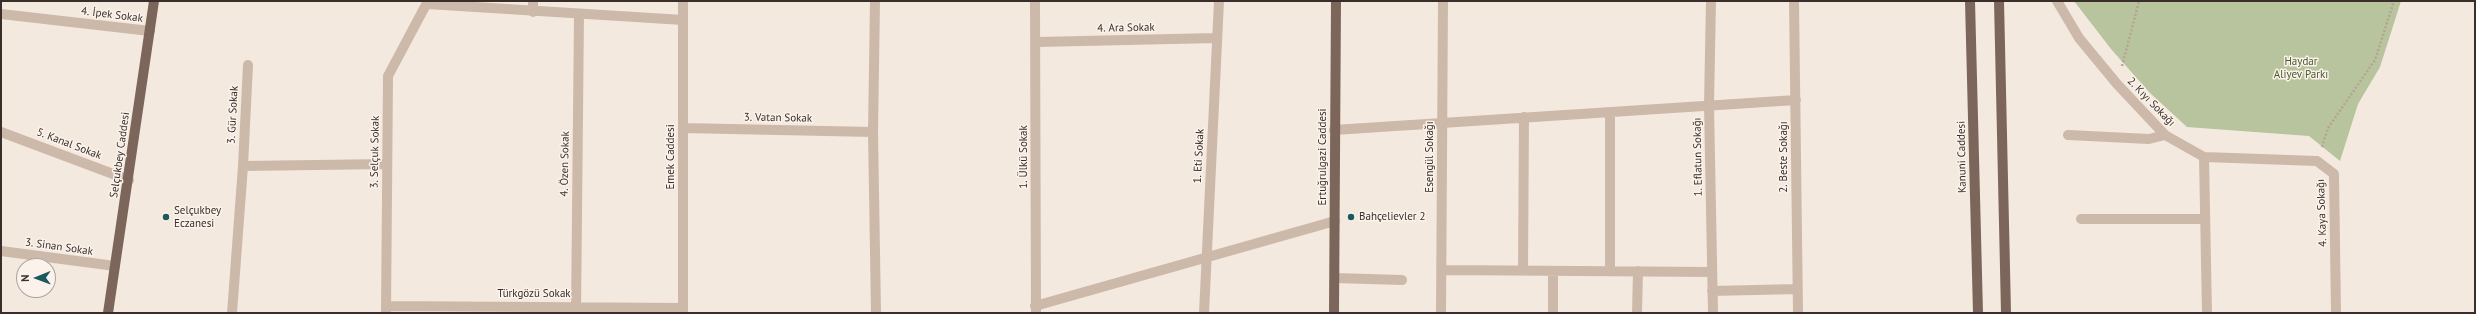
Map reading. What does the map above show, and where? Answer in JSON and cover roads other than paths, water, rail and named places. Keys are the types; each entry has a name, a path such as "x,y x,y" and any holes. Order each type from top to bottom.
{"main road":[{"name":"Selçukbey Caddesi","path":"108,313 129,180 154,1"},
{"name":"Ertuğrulgazi Caddesi","path":"1334,313 1336,1"},
{"name":"Kanuni Caddesi","path":"1970,1 1978,313"},
{"path":"1999,1 2006,313"}],"street":[{"name":"Emek Caddesi","path":"682,310 683,1"},
{"path":"875,1 873,132 876,313"},
{"name":"1. Ülkü Sokak","path":"1036,1 1036,309"},
{"name":"1. Eti Sokak","path":"1204,313 1219,1"},
{"name":"Esengül Sokağı","path":"1441,313 1442,1"},
{"name":"1. Eflatun Sokağı","path":"1711,1 1709,105 1712,313"},
{"name":"2. Beste Sokağı","path":"1794,1 1798,313"},
{"name":"2. Kıyı Sokağı","path":"2057,1 2079,38 2117,84 2165,135 2204,157"},
{"path":"427,3 533,6 579,15 683,20"},
{"name":"3. Selçuk Sokak","path":"386,310 388,76 427,3"},
{"name":"4. İpek Sokak","path":"1,14 150,32"},
{"name":"4. Özen Sokak","path":"576,310 579,15"},
{"name":"4. Ara Sokak","path":"1037,42 1217,38"},
{"name":"3. Gür Sokak","path":"232,313 243,166 248,64"},
{"path":"1334,130 1796,100"},
{"path":"1610,112 1610,271"},
{"path":"1523,270 1524,118"},
{"name":"3. Vatan Sokak","path":"683,128 873,132"},
{"name":"5. Kanal Sokak","path":"1,132 129,180"},
{"path":"2068,135 2149,139 2165,135"},
{"path":"2204,157 2207,313"},
{"name":"4. Kaya Sokağı","path":"2204,157 2317,161 2334,174 2336,313"},
{"path":"243,166 387,164"},
{"path":"2080,218 2205,219"},
{"path":"1036,309 1335,221"},
{"name":"3. Sinan Sokak","path":"1,251 115,266"},
{"path":"1442,270 1712,272"},
{"path":"1553,271 1553,313"},
{"path":"1637,313 1638,271"},
{"path":"1335,278 1402,280"},
{"path":"1712,291 1797,289"},
{"name":"Türkgözü Sokak","path":"386,310 682,310"}],"place":[{"name":"Selçukbey Eczanesi","path":"166,217"},
{"name":"Bahçelievler 2","path":"1351,217"}],"park label":[{"name":"Haydar Aliyev Parkı","path":"2301,68"}]}
